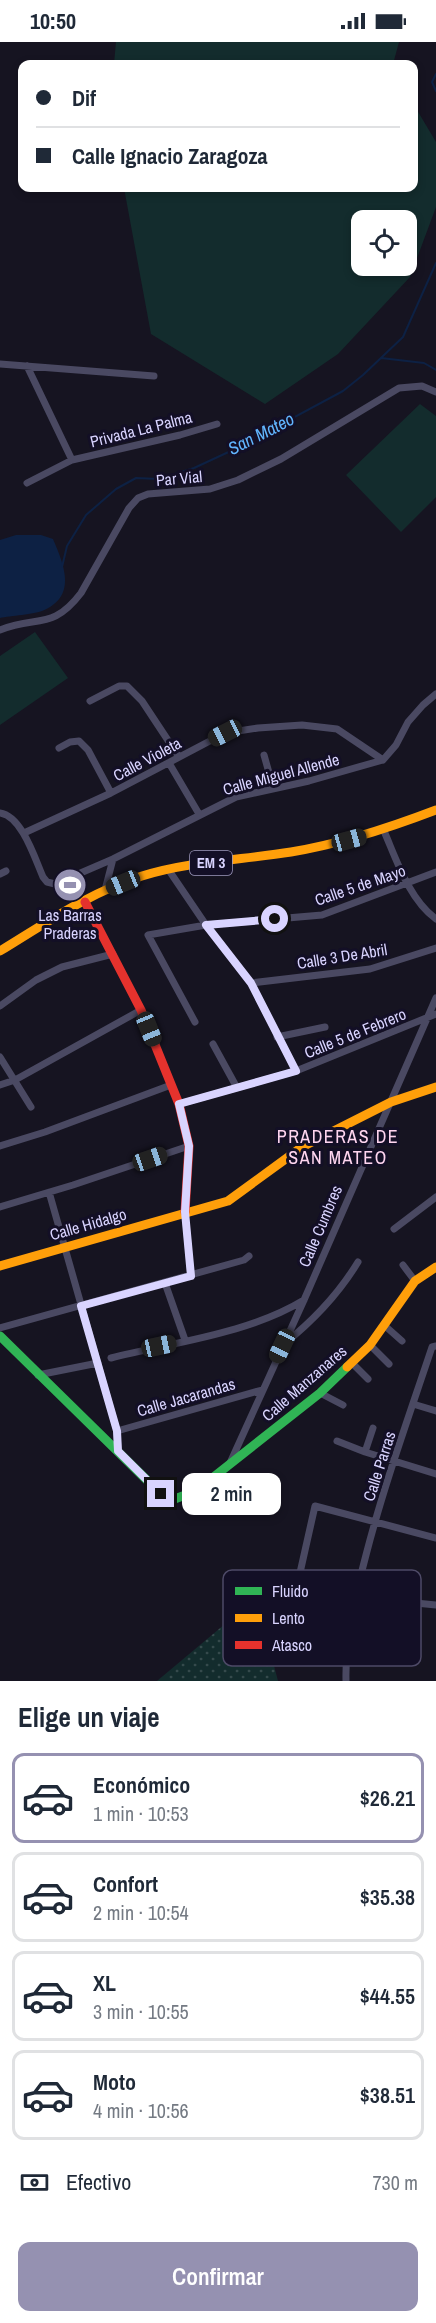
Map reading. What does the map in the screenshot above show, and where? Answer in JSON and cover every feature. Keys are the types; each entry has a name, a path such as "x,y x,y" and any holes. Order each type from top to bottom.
{"street":[{"path":"0,364 154,376"},
{"name":"Privada La Palma","path":"27,366 72,460"},
{"name":"Par Vial","path":"0,630 12,625 51,619 72,605 129,508 138,498 148,494 210,489 238,480 280,459 399,388 422,386 436,392"},
{"name":"Privada La Palma","path":"27,483 72,460 217,424"},
{"path":"90,701 119,686 127,686 142,701 179,757"},
{"path":"383,760 396,745 408,722 436,694"},
{"name":"Calle Violeta","path":"24,833 111,793 225,733 302,725 337,729 383,760"},
{"path":"58,748 70,742 79,741 88,750 111,793"},
{"path":"264,755 273,787"},
{"name":"Calle Miguel Allende","path":"24,833 47,882 55,884 113,859 236,797 273,787 309,781 383,760"},
{"path":"169,763 200,814"},
{"name":"EM 3","path":"0,951 105,890 141,876 168,869 331,844 384,831 436,810"},
{"path":"0,813 4,813 15,821 24,833"},
{"path":"384,831 407,883 428,913 436,920"},
{"path":"105,890 113,859"},
{"path":"168,869 206,925 251,983 296,1071"},
{"name":"Calle 5 de Mayo","path":"195,1022 148,934 206,925 322,915 436,872"},
{"path":"84,902 141,1010 179,1104 189,1146 185,1212 191,1276"},
{"name":"Calle 3 De Abril","path":"251,983 370,969 436,948"},
{"path":"0,1006 36,980 62,967 113,954"},
{"name":"Calle Cumbres","path":"229,1466 436,998"},
{"path":"0,1085 15,1080 141,1010"},
{"name":"Calle 5 de Febrero","path":"179,1104 236,1086 296,1071 436,1014"},
{"path":"277,1037 325,1027"},
{"path":"213,1044 236,1086"},
{"path":"0,1057 31,1107"},
{"path":"0,1146 45,1132 171,1085"},
{"name":"Calle Hidalgo","path":"0,1266 228,1201 302,1147 391,1102 436,1087"},
{"path":"0,1206 189,1146"},
{"path":"49,1192 117,1431 118,1451"},
{"path":"394,1229 436,1197"},
{"path":"0,1328 191,1276 243,1260 249,1256"},
{"path":"282,1346 315,1319 342,1288 358,1262"},
{"path":"403,1265 415,1281"},
{"name":"Calle Manzanares","path":"118,1451 161,1494 172,1500 188,1494 229,1466 320,1393 370,1345 415,1281 436,1267"},
{"path":"165,1283 185,1340"},
{"path":"111,1358 255,1323 286,1311 304,1300"},
{"path":"384,1325 402,1341"},
{"path":"0,1336 118,1451"},
{"path":"370,1345 388,1364"},
{"name":"Calle Parras","path":"362,1570 375,1521 413,1404 432,1347 435,1346"},
{"path":"352,1363 368,1379"},
{"path":"38,1375 98,1364"},
{"name":"Calle Jacarandas","path":"117,1431 262,1390"},
{"path":"320,1393 343,1405"},
{"path":"413,1404 436,1411"},
{"path":"365,1452 373,1428"},
{"path":"337,1441 436,1474"},
{"path":"301,1570 315,1506 436,1538"},
{"path":"421,1604 436,1605"},
{"name":"Calle Parras","path":"346,1681 347,1666"}],"green space":[{"path":"116,42 399,42 394,60 114,60"},
{"path":"418,112 436,142 436,207 417,258 417,210 351,210 351,276 410,277 338,354 265,404 151,334 125,192 418,192"},
{"path":"420,404 436,416 436,497 401,532 346,475"},
{"path":"35,632 68,678 0,725 0,656"},
{"path":"223,1626 223,1666 274,1666 278,1681 157,1681"}],"water":[{"path":"16,535 41,535 53,539 61,560 65,580 60,598 42,611 0,618 0,540"}],"waterway":[{"name":"San Mateo","path":"436,74 432,82 436,91"},
{"name":"San Mateo","path":"62,567 67,546 86,515 116,489 136,478 159,479 194,468 235,449 343,391 363,375 403,337 436,263"},
{"path":"381,358 424,363 436,370"}],"traffic: fast":[{"path":"0,1336 161,1494 172,1500 206,1483 320,1393 347,1367"}],"traffic: slow":[{"path":"0,951 86,899 142,876 178,867 328,845 436,810"},
{"path":"0,1266 228,1201 302,1147 391,1102 436,1087"},
{"path":"347,1367 370,1345 415,1281 436,1267"}],"traffic: jam":[{"path":"85,902 141,1010 179,1104 189,1146 185,1212"}],"place":[{"name":"Las Barras Praderas","path":"70,885"}],"district":[{"name":"PRADERAS DE SAN MATEO","path":"338,1147"}],"route":[{"path":"161,1494 118,1451 117,1431 81,1306 191,1276 185,1212 189,1146 179,1104 236,1086 296,1071 251,983 206,925 275,919"}]}
